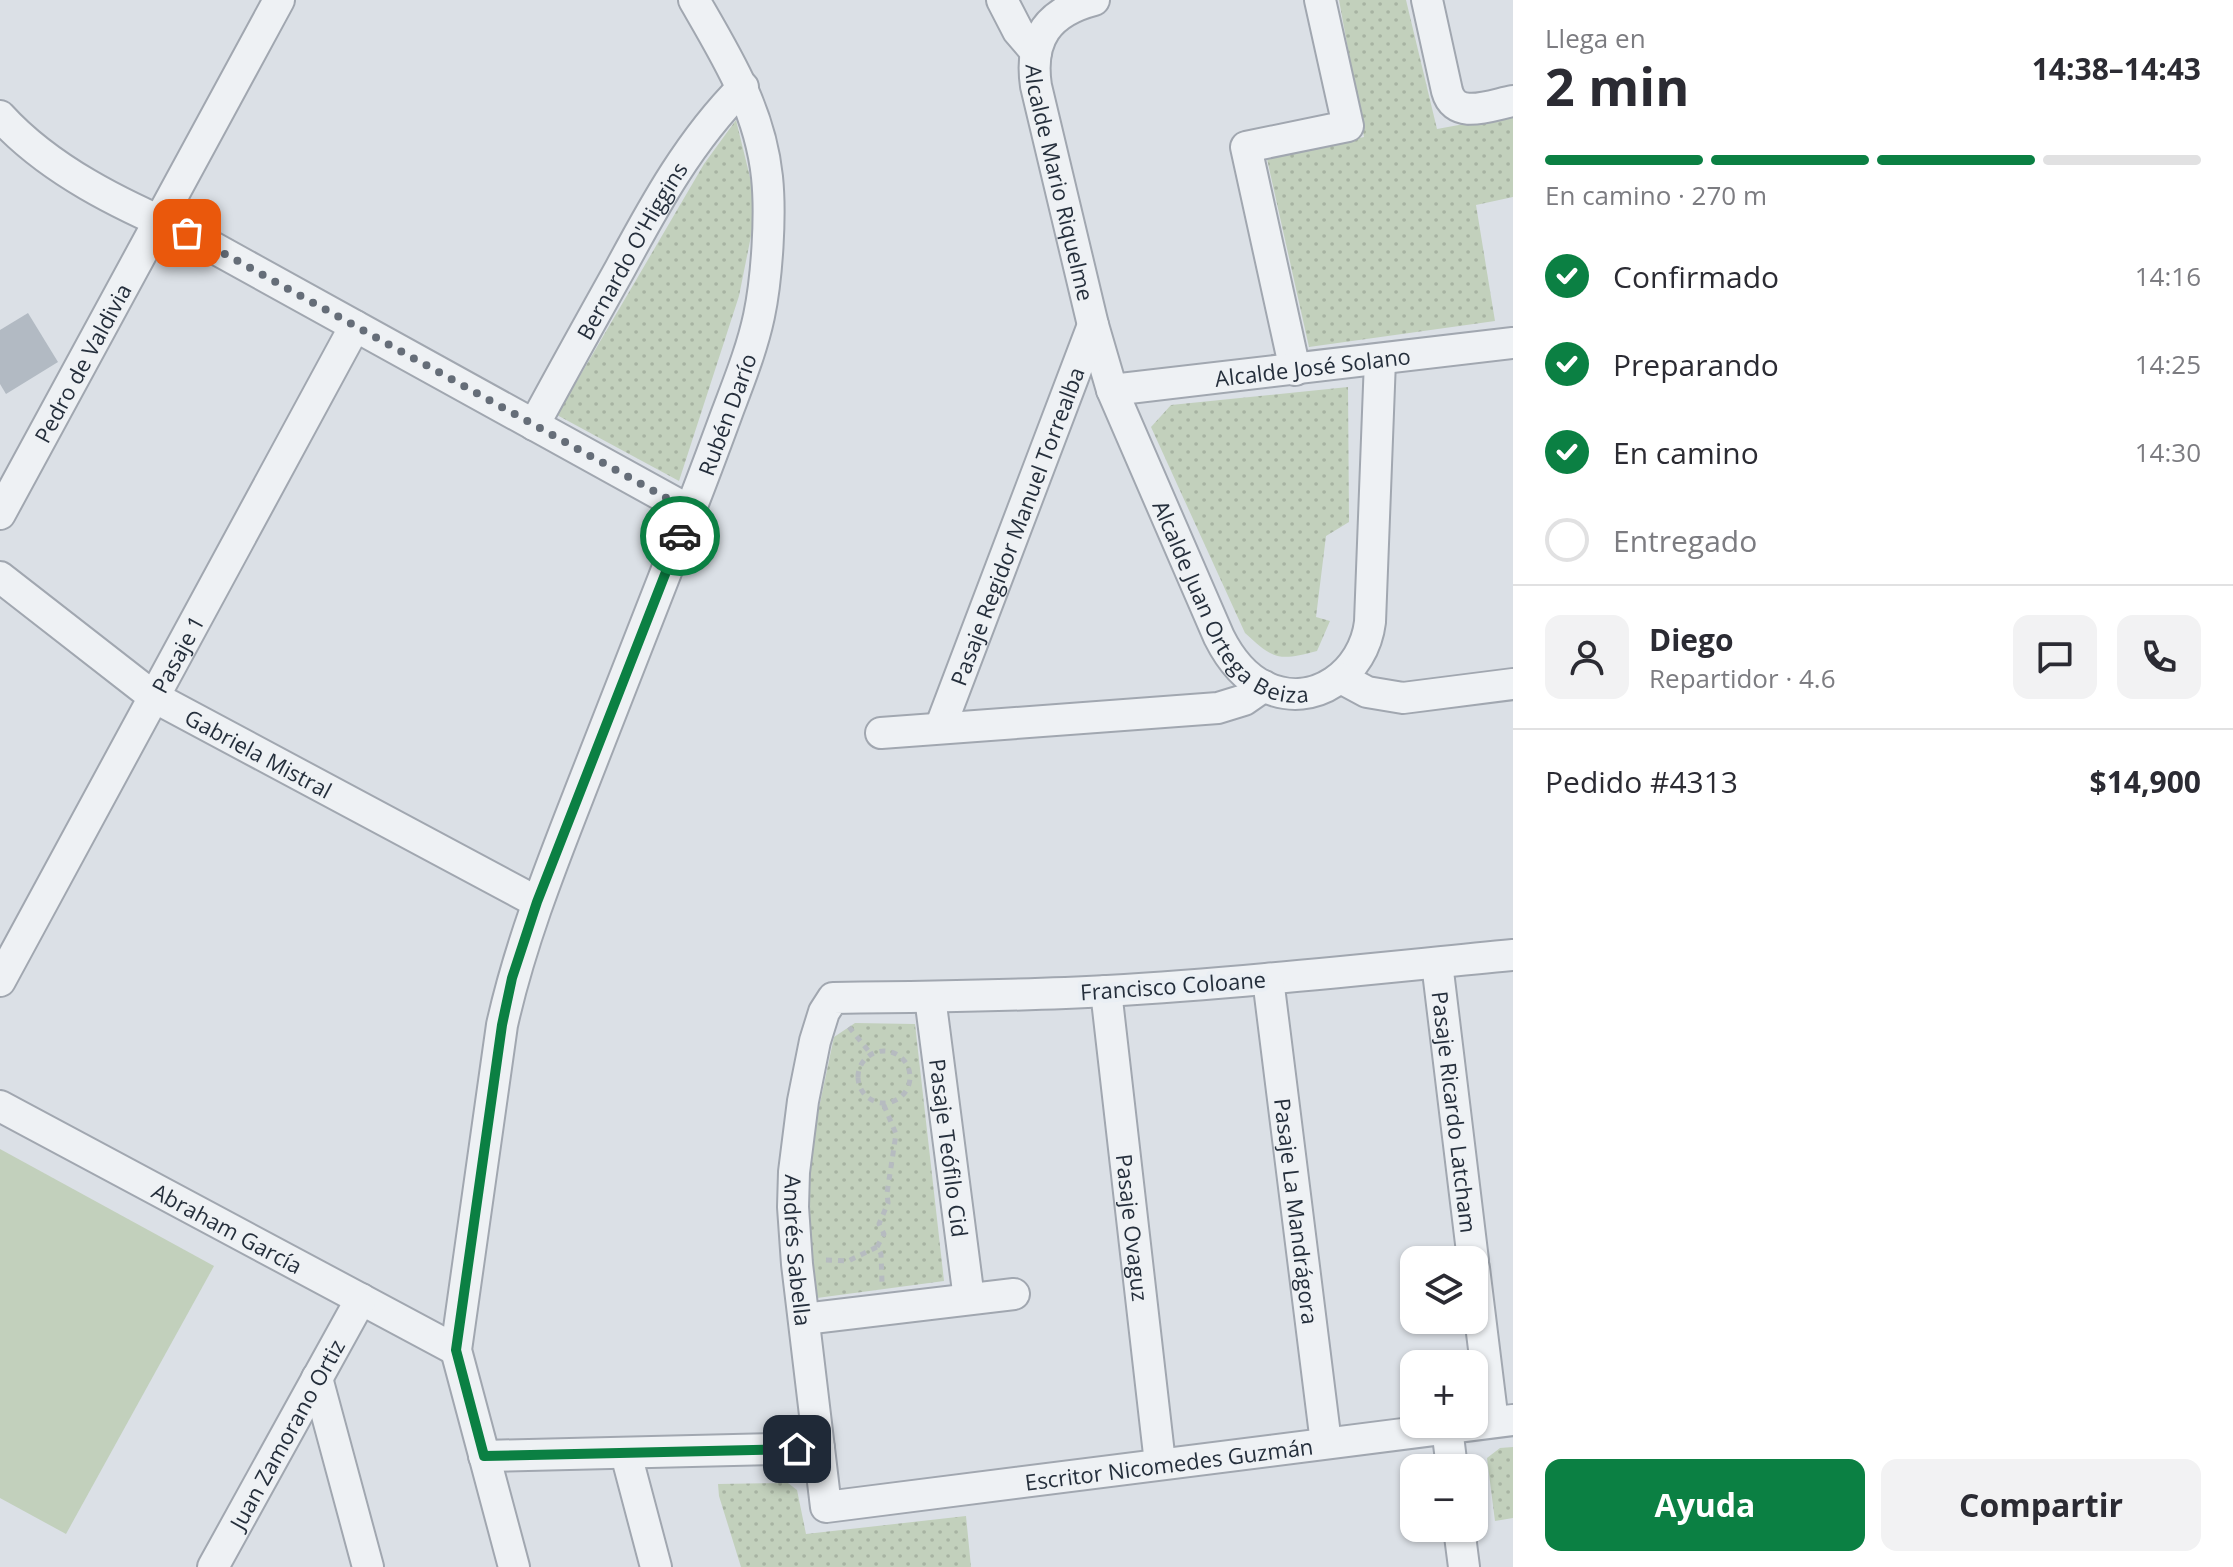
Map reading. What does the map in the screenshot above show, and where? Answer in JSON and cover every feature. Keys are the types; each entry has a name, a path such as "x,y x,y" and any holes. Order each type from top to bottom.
{"street":[{"name":"Pedro de Valdivia","path":"0,514 279,0"},
{"name":"Rubén Darío","path":"514,1567 456,1350 502,1025 512,978 537,902 752,347 763,291 768,215 762,144 743,87 694,0"},
{"path":"1002,0 1018,31 1036,52"},
{"name":"Alcalde Mario Riquelme","path":"1094,0 1075,6 1053,19 1039,39 1036,86 1093,325 1112,390"},
{"path":"1295,370 1246,147 1348,126 1320,0"},
{"path":"1427,0 1449,99 1454,106 1470,110 1513,101"},
{"name":"Bernardo O'Higgins","path":"534,425 661,195 697,139 743,87"},
{"path":"0,116 31,147 137,212 187,233 690,511"},
{"name":"Pasaje Regidor Manuel Torrealba","path":"940,728 1093,325"},
{"name":"Pasaje 1","path":"0,981 355,326"},
{"name":"Alcalde José Solano","path":"1112,390 1513,343"},
{"name":"Alcalde Juan Ortega Beiza","path":"1112,390 1219,637 1236,664 1264,686 1277,691 1304,692 1317,690 1341,678 1360,656 1369,634 1380,360"},
{"name":"Gabriela Mistral","path":"0,577 154,697 537,902"},
{"path":"1341,678 1367,692 1403,698 1513,684"},
{"path":"881,733 1218,708 1244,700 1264,686"},
{"name":"Francisco Coloane","path":"833,998 1106,991 1513,955"},
{"name":"Pasaje Ricardo Latcham","path":"1437,963 1471,1246"},
{"name":"Pasaje La Mandrágora","path":"1268,979 1326,1443"},
{"name":"Pasaje Ovaguz","path":"1106,991 1160,1463"},
{"name":"Pasaje Teófilo Cid","path":"930,997 969,1299"},
{"name":"Andrés Sabella","path":"826,1507 793,1207 797,1144 815,1041 824,1012 833,998"},
{"name":"Abraham García","path":"0,1106 456,1350"},
{"path":"804,1319 1014,1294"},
{"name":"Juan Zamorano Ortiz","path":"213,1567 361,1299"},
{"path":"1487,1334 1503,1421"},
{"path":"317,1378 368,1567"},
{"name":"Escritor Nicomedes Guzmán","path":"826,1507 1400,1434"},
{"path":"484,1456 819,1448"},
{"path":"626,1454 656,1567"},
{"path":"1461,1542 1464,1567"}],"path":[{"path":"882,1050 899,1055 906,1061 911,1078 904,1095 883,1103 866,1096 858,1081 858,1073 866,1058 882,1050"},
{"path":"797,1264 824,1260 848,1261 877,1247 884,1234 879,1224 888,1203 896,1134 883,1103"},
{"path":"877,1247 881,1254 883,1309"}],"green space":[{"path":"1339,0 1406,0 1437,129 1513,115 1513,197 1476,205 1495,321 1309,347 1267,159 1364,137"},
{"path":"736,120 757,206 739,296 679,481 557,415 704,164"},
{"path":"1348,387 1349,522 1326,536 1316,617 1330,621 1317,651 1278,656 1263,649 1245,633 1151,427 1171,405"},
{"path":"855,1023 915,1024 944,1281 817,1298 810,1226 810,1150 834,1037"},
{"path":"0,1149 214,1266 66,1534 0,1498"},
{"path":"1513,1447 1513,1518 1495,1521 1488,1457 1500,1448"},
{"path":"788,1483 797,1490 806,1534 966,1516 971,1567 741,1567 718,1484"}],"building":[{"path":"28,313 58,362 6,394 0,384 0,330"}],"way so far":[{"path":"187,233 690,511 680,536"}],"route":[{"path":"680,536 537,902 512,978 494,1072 456,1350 484,1456 797,1449"}]}
